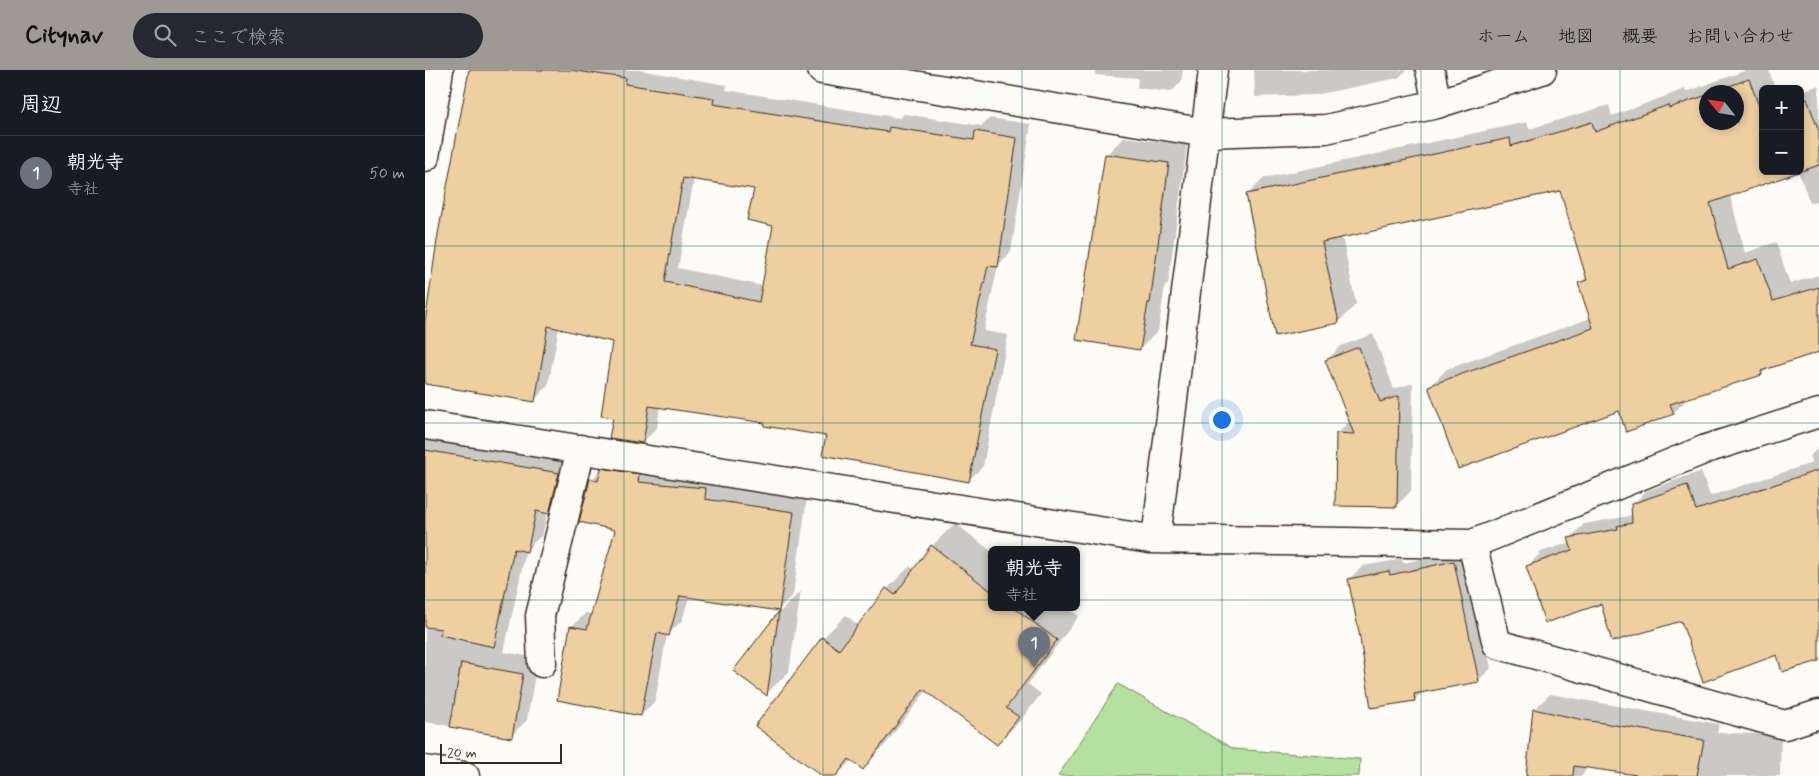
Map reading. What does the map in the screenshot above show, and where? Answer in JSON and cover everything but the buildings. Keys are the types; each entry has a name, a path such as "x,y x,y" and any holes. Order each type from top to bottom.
{"street":[{"path":"425,157 439,70"},
{"path":"822,70 1207,133 1327,129 1437,104 1542,70"},
{"path":"1155,539 1207,133 1213,70"},
{"path":"1431,70 1437,104"},
{"path":"425,425 1155,539 1472,544 1706,449 1819,413"},
{"path":"542,663 540,616 581,449"},
{"path":"1472,544 1497,644 1785,725 1819,714"},
{"path":"425,770 465,776"}],"green space":[{"path":"1118,684 1234,749 1360,759 1359,776 1058,776"}],"place":[{"name":"朝光寺","path":"1034,668"}]}
